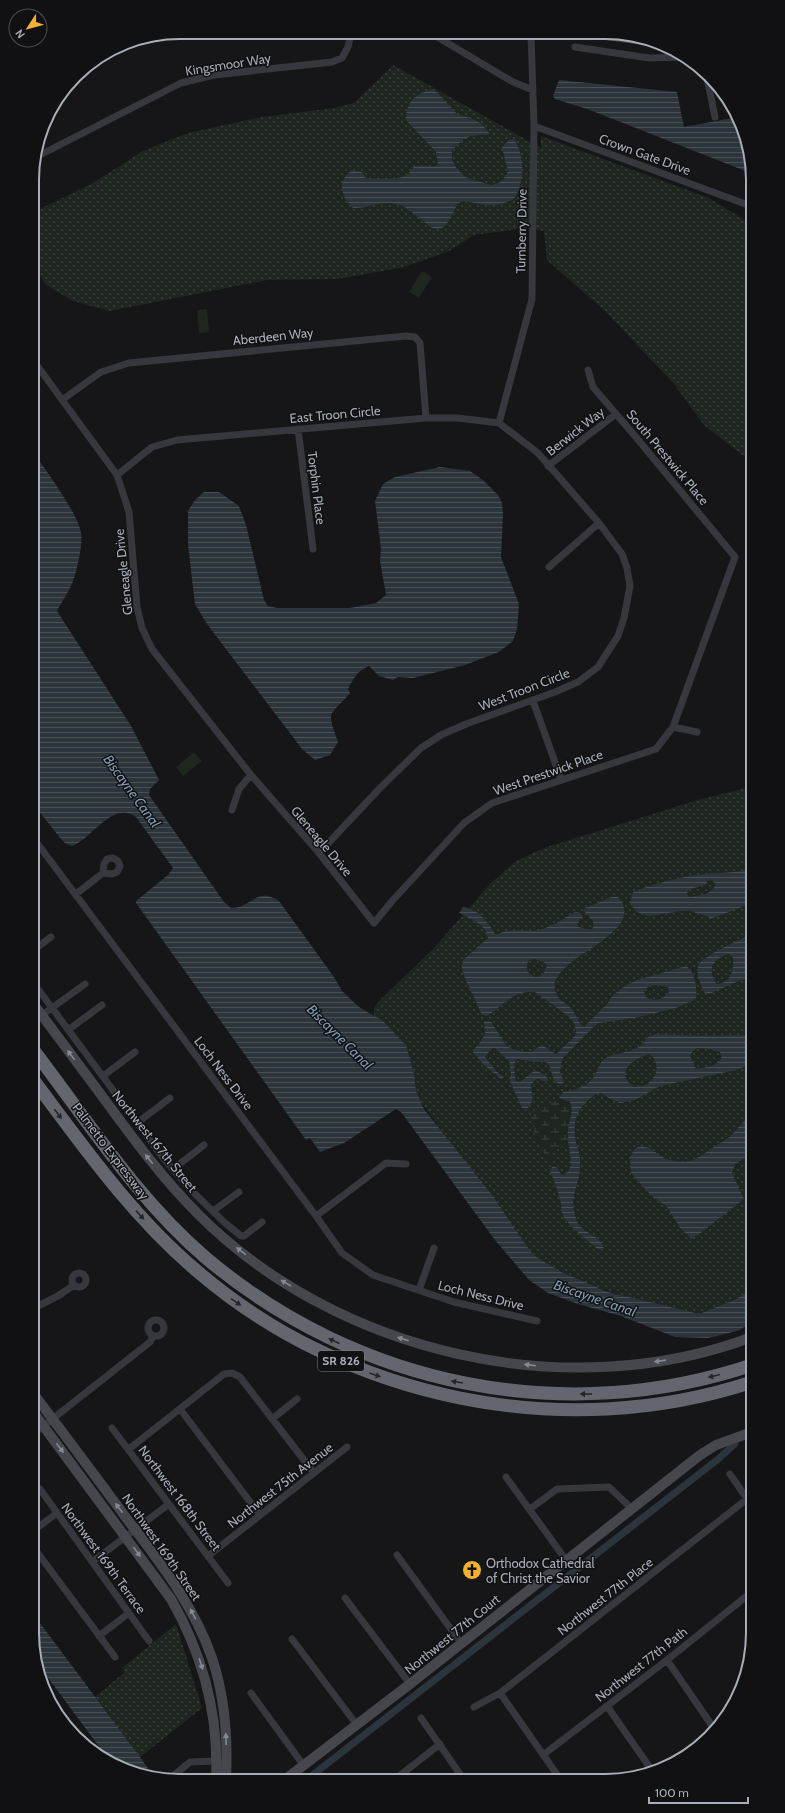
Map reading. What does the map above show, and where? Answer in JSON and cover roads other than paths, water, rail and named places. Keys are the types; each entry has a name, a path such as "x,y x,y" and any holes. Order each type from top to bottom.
{"highway":[{"name":"Palmetto Expressway","path":"39,1057 135,1187 205,1258 282,1313 369,1356 411,1371 446,1380 537,1393 590,1394 673,1387 746,1368"},
{"name":"Palmetto Expressway","path":"39,1087 127,1202 162,1239 197,1271 231,1299 274,1327 305,1344 366,1372 408,1386 449,1396 496,1405 541,1409 594,1409 647,1405 712,1394 746,1384"}],"street":[{"name":"Kingsmoor Way","path":"42,154 181,83 214,76 332,62 342,58 348,47 349,39"},
{"path":"441,39 513,82 532,90"},
{"name":"Turnberry Drive","path":"499,423 532,299 534,126 531,39"},
{"path":"574,47 649,58 674,57"},
{"path":"708,84 715,117"},
{"name":"Crown Gate Drive","path":"534,126 746,204"},
{"name":"Aberdeen Way","path":"62,400 100,372 129,363 406,336 415,337 420,343 426,418"},
{"name":"Gleneagle Drive","path":"39,368 117,475 129,512 137,607 142,628 152,649 251,774 319,853 374,923"},
{"name":"South Prestwick Place","path":"588,370 593,387 735,557"},
{"name":"Berwick Way","path":"548,466 616,414"},
{"name":"East Troon Circle","path":"117,475 152,447 177,440 426,418 464,418 499,423 538,453 548,466"},
{"name":"Torphin Place","path":"298,429 313,549"},
{"name":"West Troon Circle","path":"319,853 380,788 421,748 441,735 466,724 533,701 578,682 598,667 618,636 629,596 630,586 627,568 622,554 599,523 548,466"},
{"path":"549,567 599,523"},
{"name":"West Prestwick Place","path":"374,923 393,900 464,823 492,803 561,779 656,749 673,727 735,557"},
{"path":"533,701 561,779"},
{"path":"673,727 697,732"},
{"path":"232,810 238,790 251,774"},
{"name":"Loch Ness Drive","path":"39,846 316,1216 342,1253 373,1275 454,1302 537,1321"},
{"path":"76,894 103,872"},
{"path":"39,946 51,938"},
{"path":"42,1015 86,984"},
{"path":"39,990 172,1169 213,1211 241,1236 244,1236 262,1222"},
{"path":"68,1030 102,1004"},
{"name":"Northwest 167th Street","path":"39,1011 137,1144 168,1182 199,1215 233,1246 272,1275 349,1318 389,1335 440,1350 493,1361 549,1368 595,1367 671,1359 718,1348 746,1339"},
{"path":"103,1076 135,1052"},
{"path":"138,1123 170,1098"},
{"path":"172,1169 204,1145"},
{"path":"316,1216 386,1163 406,1164"},
{"path":"213,1211 239,1192"},
{"name":"Loch Ness Drive","path":"418,1290 434,1248"},
{"path":"39,1306 58,1296 74,1285"},
{"path":"40,1429 150,1342 153,1336"},
{"path":"129,1449 224,1374 232,1373 240,1377 314,1473"},
{"path":"272,1419 297,1398"},
{"name":"Northwest 169th Street","path":"39,1401 181,1593 197,1624 212,1658 223,1706 226,1735 226,1774"},
{"path":"180,1409 260,1515"},
{"name":"Northwest 168th Street","path":"112,1428 228,1583"},
{"name":"Northwest 169th Street","path":"40,1429 126,1537 171,1599 194,1643 205,1676 212,1710 216,1736 216,1774"},
{"name":"Northwest 77th Court","path":"293,1774 410,1684 700,1455 716,1444 746,1434"},
{"name":"Northwest 75th Avenue","path":"208,1556 347,1446"},
{"path":"730,1474 746,1498"},
{"path":"506,1477 566,1560"},
{"path":"530,1509 557,1489 609,1487 631,1508"},
{"name":"Northwest 169th Terrace","path":"40,1489 149,1641"},
{"name":"Northwest 77th Place","path":"474,1707 500,1693 746,1500"},
{"path":"92,1562 169,1504"},
{"path":"39,1526 57,1513"},
{"path":"39,1555 115,1657"},
{"path":"397,1555 461,1643"},
{"name":"Northwest 77th Path","path":"543,1755 667,1660 746,1596"},
{"path":"345,1598 410,1684"},
{"path":"99,1636 129,1613"},
{"path":"292,1639 357,1725"},
{"path":"667,1660 712,1725"},
{"path":"251,1693 304,1766"},
{"path":"500,1693 557,1774"},
{"path":"607,1706 649,1766"},
{"path":"422,1718 460,1774"},
{"path":"402,1774 440,1744"},
{"path":"175,1774 190,1762 217,1761"}],"water":[{"path":"559,80 677,92 684,127 731,118 741,144 746,171 590,110 555,99 553,96"},
{"path":"434,89 457,114 473,119 482,124 490,134 471,136 464,139 452,150 452,160 457,169 465,177 491,185 502,181 508,171 502,147 509,140 514,139 518,145 522,161 522,177 518,192 514,199 495,205 484,205 464,201 458,203 446,225 442,228 436,229 432,228 409,210 393,203 353,208 345,199 342,189 344,179 352,170 362,172 366,178 381,179 404,177 416,166 432,167 438,165 436,152 406,120 410,102 418,95"},
{"name":"Biscayne Canal","path":"39,460 68,503 79,525 81,533 80,550 75,577 57,611 131,726 159,780 150,789 149,795 224,902 231,908 244,905 254,899 265,896 279,901 334,977 342,991 359,1007 383,1021 406,1045 414,1074 416,1091 424,1109 492,1195 533,1255 563,1273 608,1292 699,1314 737,1299 746,1292 746,1326 737,1331 708,1338 675,1337 621,1316 578,1304 548,1293 529,1280 495,1240 401,1112 396,1109 344,1143 320,1152 310,1138 306,1140 136,903 136,901 168,875 173,868 136,817 127,813 110,817 87,837 72,846 65,843 39,811"},
{"path":"440,467 470,471 484,481 498,495 502,503 503,514 501,557 519,604 517,629 513,641 499,652 465,665 413,678 398,677 393,680 379,676 369,666 365,668 358,673 348,689 350,693 332,714 332,724 338,742 330,755 315,760 302,749 207,624 195,604 188,545 188,511 195,500 204,492 219,492 239,506 246,525 264,600 268,606 277,608 350,608 376,603 386,595 380,561 381,549 375,501 383,484 395,477"},
{"path":"746,870 746,906 716,917 711,918 688,910 648,916 637,912 630,904 633,892 656,884 691,876","holes":["707,880 714,881 716,884 708,893 689,897 687,894 688,890 707,884"]},
{"path":"612,897 618,897 624,911 620,924 608,936 563,970 555,982 558,997 570,1007 584,1027 608,1003 613,995 625,986 637,980 686,966 694,977 696,999 676,1008 634,1018 599,1023 592,1028 562,1059 560,1072 564,1082 561,1085 554,1081 550,1067 546,1062 517,1059 514,1067 516,1081 520,1082 535,1070 545,1075 548,1079 547,1082 538,1079 534,1081 531,1085 532,1102 528,1108 522,1108 510,1081 511,1072 509,1061 495,1048 492,1048 485,1057 497,1072 504,1077 501,1079 483,1064 473,1052 484,1035 484,1022 491,1022 506,1045 512,1049 531,1052 542,1045 556,1054 575,1036 576,1031 574,1023 568,1016 535,992 527,992 514,996 487,1016 482,1015 464,976 462,967 463,960 488,938 487,933 481,926 459,913 463,907 479,913 496,935 513,930 533,931 544,929 576,912 583,916 577,924 578,927 592,930 593,922 584,911 585,908","holes":["535,959 547,965 544,972 537,977 529,974 527,970 529,960","657,985 668,987 669,992 664,997 656,1000 646,997 644,993 645,989 650,986"]},
{"path":"746,937 746,979 709,994 705,993 698,977 698,966 713,953","holes":["729,954 733,957 731,975 726,981 717,984 712,974 712,969 715,962 719,958"]},
{"path":"656,1034 701,1036 746,1035 746,1066 736,1070 660,1086 635,1100 620,1103 599,1093 585,1103 581,1108 575,1126 575,1139 580,1156 580,1173 573,1203 578,1224 599,1240 604,1249 599,1250 565,1220 561,1202 550,1171 553,1166 557,1168 562,1175 569,1171 571,1161 568,1135 571,1106 570,1102 559,1098 563,1092 578,1089 590,1081 604,1059 634,1050 643,1043 646,1038","holes":["697,1048 710,1049 720,1052 722,1056 720,1060 708,1067 696,1069 690,1056 693,1051","650,1054 656,1066 654,1078 643,1086 634,1087 625,1076 628,1066 632,1062"]},
{"path":"746,1119 746,1157 735,1164 732,1173 744,1199 698,1235 691,1238 680,1228 667,1207 651,1195 631,1173 630,1158 634,1149 641,1146 649,1148 666,1159 681,1162 694,1160 730,1137"},
{"path":"39,1622 149,1770 126,1763 101,1750 46,1675 40,1651"}],"waterway":[{"path":"314,1774 717,1460 735,1444"}],"place":[{"name":"Orthodox Cathedral of Christ the Savior","path":"472,1570"}]}
